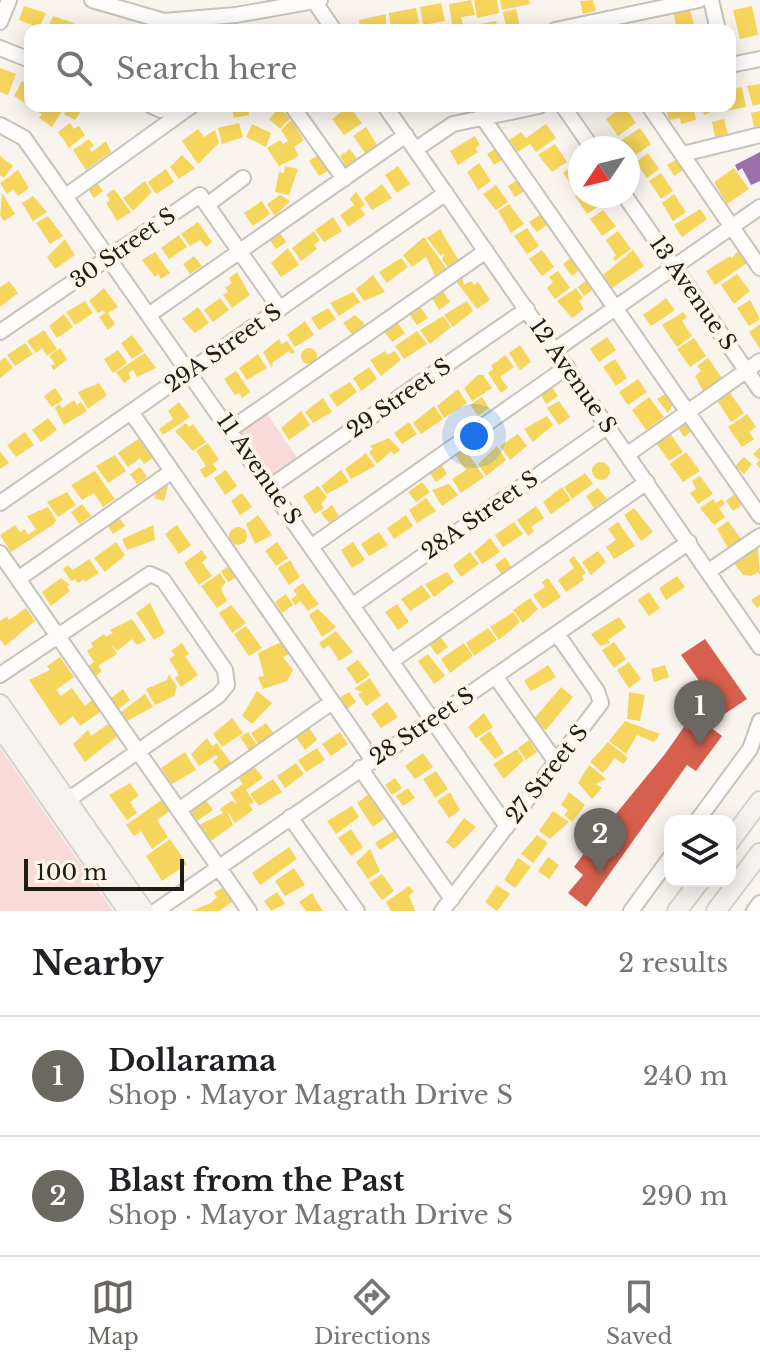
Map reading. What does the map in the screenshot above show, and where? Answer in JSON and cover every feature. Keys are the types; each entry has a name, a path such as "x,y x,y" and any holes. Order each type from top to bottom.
{"main road":[{"path":"0,704 128,911"},
{"path":"0,727 144,911"},
{"path":"736,833 760,801"},
{"path":"736,869 760,836"},
{"path":"715,911 760,853"},
{"path":"677,911 695,887"},
{"path":"715,911 726,887"}],"street":[{"path":"0,22 9,0"},
{"path":"92,0 164,21 236,15 317,1 330,24"},
{"path":"584,24 699,0"},
{"path":"711,0 717,24"},
{"path":"0,48 24,58"},
{"path":"736,64 760,59"},
{"path":"154,112 163,127"},
{"path":"66,196 183,112"},
{"path":"296,112 344,179"},
{"name":"12 Avenue S","path":"389,112 760,647"},
{"path":"416,149 453,124 511,112"},
{"path":"567,112 584,136"},
{"path":"653,112 760,268"},
{"path":"483,118 760,516"},
{"name":"11 Avenue S","path":"0,125 24,138 66,196 506,825"},
{"path":"150,314 406,135"},
{"path":"683,154 760,135"},
{"name":"30 Street S","path":"0,332 200,195 207,205 243,178"},
{"name":"29A Street S","path":"0,503 446,193"},
{"path":"207,205 280,309"},
{"path":"555,350 760,207"},
{"name":"13 Avenue S","path":"633,208 760,390"},
{"path":"231,429 486,251"},
{"name":"29 Street S","path":"271,486 527,309"},
{"path":"628,454 760,361"},
{"path":"312,546 567,367"},
{"path":"131,412 332,702 447,905"},
{"name":"28A Street S","path":"353,605 608,426"},
{"path":"18,579 171,472"},
{"path":"392,661 647,482"},
{"path":"709,571 760,536"},
{"name":"28 Street S","path":"156,911 689,542"},
{"path":"0,553 249,911"},
{"path":"0,675 150,574 163,580 225,670 227,685 218,696 62,804"},
{"name":"27 Street S","path":"447,905 601,703 597,691 557,634"},
{"path":"495,676 556,762"},
{"path":"180,809 332,702"},
{"path":"701,815 750,749 760,721"},
{"path":"290,817 357,911"},
{"path":"631,911 664,866"},
{"path":"754,911 760,903"}],"shaded area":[{"path":"265,411 302,465 271,486 234,433"},
{"path":"0,748 113,911 0,911"}],"building: Homes":[{"path":"471,0 475,15 461,17 463,24 452,24 449,4"},
{"path":"474,0 497,0 499,13 477,18"},
{"path":"500,0 529,0 530,4 502,10"},
{"path":"593,0 596,11 583,14 580,1"},
{"path":"441,3 445,21 423,24 420,7"},
{"path":"24,6 46,13 41,24 19,20"},
{"path":"752,6 758,35 740,39 733,10"},
{"path":"416,8 419,23 390,24 389,13"},
{"path":"689,8 694,24 676,24 673,11"},
{"path":"516,9 519,24 506,24 503,12"},
{"path":"386,14 386,24 360,24 359,20"},
{"path":"53,16 74,23 74,24 50,24"},
{"path":"0,68 16,74 8,95 0,92"},
{"path":"22,81 24,82 24,102 14,96"},
{"path":"760,84 760,104 753,106 747,86"},
{"path":"742,87 746,107 736,109 736,88"},
{"path":"760,111 760,126 754,127 751,113"},
{"path":"38,112 61,112 52,127 39,118 42,114"},
{"path":"65,112 80,112 75,120"},
{"path":"232,112 249,112 249,115 234,118"},
{"path":"275,112 283,112 290,118 280,129 269,119"},
{"path":"341,112 354,112 362,123 344,135 332,119"},
{"path":"616,112 628,112 636,123 618,136 606,119"},
{"path":"667,112 694,112 696,120 681,124 680,118 669,120"},
{"path":"724,119 728,134 715,137 712,122"},
{"path":"291,120 304,140 294,147 299,156 279,166 267,148 280,140 283,144 288,141 281,130"},
{"path":"70,123 74,129 79,126 85,135 69,148 58,132"},
{"path":"239,123 243,137 222,144 218,128"},
{"path":"252,124 271,133 266,147 246,137"},
{"path":"546,124 556,138 536,152 530,144 518,152 509,140 521,132 526,138"},
{"path":"366,127 377,145 365,153 353,136"},
{"path":"640,128 651,144 640,152 640,136 628,136"},
{"path":"198,129 204,137 215,130 219,143 198,164 182,141"},
{"path":"475,136 480,145 475,148 478,152 458,165 450,151"},
{"path":"89,139 94,146 89,149 92,152 106,141 111,152 86,170 73,150"},
{"path":"555,144 567,162 552,172 538,155"},
{"path":"496,148 503,159 494,165 487,154"},
{"path":"350,149 357,159 346,166 340,156"},
{"path":"648,153 659,169 647,178 640,168 640,159"},
{"path":"319,154 329,170 319,176 309,161"},
{"path":"182,155 195,168 179,179 170,167"},
{"path":"0,156 13,166 4,178 0,175"},
{"path":"679,158 686,168 674,176 667,165"},
{"path":"479,163 491,181 478,190 467,172"},
{"path":"285,166 298,169 289,195 275,192 279,172 284,173"},
{"path":"398,166 410,184 397,193 385,175"},
{"path":"734,168 749,189 727,204 714,182"},
{"path":"166,169 174,182 156,194 148,182"},
{"path":"18,170 29,188 18,196 13,189 7,194 0,183"},
{"path":"661,173 673,191 661,199 649,181"},
{"path":"519,179 526,190 515,197 508,186"},
{"path":"95,180 103,191 94,198 86,186"},
{"path":"145,181 152,192 133,211 123,198"},
{"path":"382,184 392,198 372,210 364,198"},
{"path":"496,185 508,202 496,210 483,194"},
{"path":"114,189 131,212 117,221 106,203 110,200 106,195"},
{"path":"356,192 365,205 360,208 365,215 348,227 340,215 354,205 350,199"},
{"path":"2,193 15,214 4,221 0,215"},
{"path":"674,194 686,212 673,221 662,203"},
{"path":"280,195 290,201 275,216 267,204"},
{"path":"33,196 47,212 33,221 22,203"},
{"path":"262,201 270,214 253,226 244,213"},
{"path":"509,204 524,224 511,233 498,211"},
{"path":"700,209 707,219 682,237 674,225"},
{"path":"603,210 616,226 602,236 590,219"},
{"path":"542,213 550,223 537,232 529,222"},
{"path":"48,216 63,236 50,244 36,223"},
{"path":"333,217 342,231 324,242 315,230"},
{"path":"198,222 212,242 206,247 200,240 190,246 181,234"},
{"path":"527,228 539,246 527,254 514,236"},
{"path":"440,229 459,261 449,269 442,259 445,253 441,256 427,238"},
{"path":"278,230 286,242 276,249 268,237"},
{"path":"314,231 320,240 314,245 317,249 301,261 292,248"},
{"path":"618,231 631,249 615,261 613,258 616,255 606,240"},
{"path":"179,235 187,247 169,259 161,248"},
{"path":"424,237 446,268 435,276 426,257 412,267 403,255"},
{"path":"65,239 75,255 55,269 47,257"},
{"path":"288,248 299,265 281,277 271,263"},
{"path":"542,250 554,267 542,276 529,259"},
{"path":"633,250 644,266 612,288 603,275"},
{"path":"739,250 750,261 715,285 706,271 730,256 732,258"},
{"path":"155,252 170,273 161,279 158,274 155,277 142,260"},
{"path":"194,256 202,266 190,274 183,264"},
{"path":"573,256 582,268 572,276 563,264"},
{"path":"401,258 408,267 387,283 379,272"},
{"path":"558,271 570,288 555,299 547,288 553,282 549,277"},
{"path":"237,272 250,295 232,308 223,295 228,292 225,288 232,283 229,278"},
{"path":"737,274 750,291 734,304 721,285"},
{"path":"373,275 385,292 364,301 356,289"},
{"path":"462,275 464,285 471,281 474,285 478,282 490,300 477,309 456,281"},
{"path":"588,279 595,288 584,296 578,287"},
{"path":"9,281 18,293 0,307 0,287"},
{"path":"104,288 118,307 108,313 115,324 108,330 99,317 105,313 103,310 98,313 89,301"},
{"path":"576,288 583,298 579,301 584,309 572,318 557,301"},
{"path":"443,291 450,302 439,310 432,298"},
{"path":"353,292 360,302 339,316 330,303"},
{"path":"220,298 229,310 213,322 204,310"},
{"path":"666,298 675,310 651,326 643,315"},
{"path":"750,300 760,319 749,326 737,308"},
{"path":"85,301 93,313 75,325 66,312"},
{"path":"467,301 473,311 453,327 444,315"},
{"path":"420,306 428,318 417,325 409,314"},
{"path":"198,307 209,323 195,333 182,319"},
{"path":"328,308 336,319 319,330 311,318"},
{"path":"683,312 687,317 682,321 692,336 677,347 662,325"},
{"path":"64,314 73,327 57,338 49,326"},
{"path":"355,315 365,324 352,334 343,323"},
{"path":"443,316 451,327 430,344 420,330"},
{"path":"305,321 314,335 295,347 287,335"},
{"path":"396,321 405,333 392,342 383,330"},
{"path":"760,324 760,349 749,332"},
{"path":"44,330 57,349 47,356 42,348 36,353 27,341"},
{"path":"417,331 427,344 404,359 395,346"},
{"path":"132,335 144,351 132,359 121,343"},
{"path":"607,337 616,350 599,362 590,349"},
{"path":"694,338 706,356 690,367 677,349"},
{"path":"279,339 282,344 287,341 295,352 291,354 289,351 273,362 272,368 263,352"},
{"path":"25,343 33,354 15,366 7,355"},
{"path":"520,345 531,362 520,370 509,353"},
{"path":"60,348 67,359 54,370 51,366 55,364 49,356"},
{"path":"309,348 317,356 309,364 301,356"},
{"path":"118,350 127,363 113,373 104,359"},
{"path":"385,351 387,355 395,351 401,360 381,376 370,360"},
{"path":"145,353 156,368 137,377 133,370 128,373 131,378 124,383 116,372"},
{"path":"258,354 267,368 247,380 239,368"},
{"path":"505,355 514,367 500,377 508,388 501,393 488,373 493,369 491,366"},
{"path":"5,357 13,368 0,378 0,361"},
{"path":"708,358 722,378 703,391 695,376 701,371 697,366"},
{"path":"615,359 627,378 616,386 603,367"},
{"path":"369,367 377,379 361,391 353,378"},
{"path":"236,371 250,392 242,398 239,393 235,395 224,379"},
{"path":"478,375 483,375 492,388 472,401 464,388"},
{"path":"638,379 647,392 628,405 619,392"},
{"path":"350,382 357,392 337,407 329,395"},
{"path":"99,383 107,395 88,409 78,392"},
{"path":"551,386 558,396 546,404 540,394"},
{"path":"55,388 63,400 52,407 44,396"},
{"path":"458,389 467,403 444,418 437,406"},
{"path":"728,390 744,413 731,422 716,399"},
{"path":"667,393 674,403 668,413 657,399"},
{"path":"482,397 489,408 478,416 470,405"},
{"path":"649,397 664,417 646,430 632,410"},
{"path":"323,398 332,412 313,423 305,412"},
{"path":"74,400 77,405 81,402 87,411 64,425 55,408 59,404 62,408"},
{"path":"559,401 570,417 559,425 547,408"},
{"path":"179,402 190,417 163,435 159,429 173,419 168,411"},
{"path":"434,406 443,419 421,434 413,423"},
{"path":"301,411 310,425 289,440 281,428"},
{"path":"747,414 756,427 749,432 754,439 742,447 728,427"},
{"path":"547,416 553,425 533,442 524,429"},
{"path":"48,418 57,430 41,442 32,430"},
{"path":"687,419 694,430 684,437 677,426"},
{"path":"409,422 417,434 402,444 394,433"},
{"path":"186,423 189,427 193,424 206,442 193,451 175,431"},
{"path":"25,432 34,445 16,457 7,445"},
{"path":"670,433 683,452 669,461 656,443"},
{"path":"518,434 527,446 510,460 500,446"},
{"path":"480,436 484,448 474,455 466,445"},
{"path":"141,437 154,457 144,464 140,458 128,467 118,453"},
{"path":"389,438 400,450 394,455 391,451 377,464 369,452 373,449 370,446"},
{"path":"208,443 219,460 213,464 217,470 205,478 200,470 206,466 196,451"},
{"path":"497,446 506,460 486,476 478,464"},
{"path":"464,447 484,477 461,493 452,479 466,470 454,454"},
{"path":"760,447 760,460 753,454"},
{"path":"0,451 9,463 0,469"},
{"path":"686,452 700,471 683,482 670,464"},
{"path":"366,453 375,466 351,479 345,469"},
{"path":"115,455 126,471 108,483 96,466"},
{"path":"744,457 752,464 744,474 735,466"},
{"path":"597,462 605,462 610,471 608,478 597,480 592,475 592,467"},
{"path":"441,464 447,474 436,482 429,472"},
{"path":"140,467 147,477 137,484 130,474"},
{"path":"226,470 237,486 225,495 214,478"},
{"path":"341,470 349,482 327,494 321,486"},
{"path":"95,471 115,499 103,507 94,493 82,500 71,485"},
{"path":"585,473 593,484 572,499 564,487"},
{"path":"700,476 713,494 698,504 690,493 696,489 692,481"},
{"path":"422,482 430,492 416,502 408,492"},
{"path":"160,484 168,486 164,501 154,498"},
{"path":"449,484 458,495 442,506 432,490"},
{"path":"318,486 327,497 321,504 324,508 315,514 303,496"},
{"path":"562,487 571,500 551,514 543,502"},
{"path":"598,488 607,499 594,508 586,496"},
{"path":"67,492 76,505 58,517 47,502"},
{"path":"737,492 745,503 733,511 726,501"},
{"path":"242,493 252,507 240,515 231,501"},
{"path":"426,498 436,511 417,523 409,510"},
{"path":"713,499 716,503 722,499 725,504 719,508 725,517 714,525 700,508"},
{"path":"82,504 91,516 79,524 71,512"},
{"path":"332,505 339,516 329,523 321,513"},
{"path":"536,506 544,518 531,527 534,531 528,536 517,520"},
{"path":"48,507 56,520 54,524 11,552 0,535 15,525 20,532 25,529 28,535 36,529 27,516"},
{"path":"634,508 653,532 641,541 624,515"},
{"path":"117,515 125,526 113,534 106,523"},
{"path":"258,515 272,535 255,544 246,524"},
{"path":"406,515 413,526 394,539 387,528"},
{"path":"728,521 741,539 728,548 717,529"},
{"path":"514,522 523,534 503,547 495,535"},
{"path":"618,522 635,546 614,559 606,547 616,540 608,529"},
{"path":"153,525 155,540 127,550 122,539"},
{"path":"177,525 191,545 179,554 165,534"},
{"path":"238,527 247,536 238,545 229,536"},
{"path":"379,532 388,545 369,556 361,544"},
{"path":"490,538 500,552 482,564 474,552"},
{"path":"116,542 125,555 105,572 94,558"},
{"path":"277,542 288,558 276,566 265,551"},
{"path":"353,542 365,560 352,568 341,550"},
{"path":"758,547 760,575 758,572 751,576 743,575 734,563"},
{"path":"202,550 207,558 202,562 212,576 199,585 184,563"},
{"path":"598,551 606,562 591,575 582,562"},
{"path":"470,552 479,564 461,577 453,565"},
{"path":"574,556 586,573 582,576 584,580 566,592 558,580 574,568 569,560"},
{"path":"505,557 512,568 502,575 495,565"},
{"path":"89,559 99,573 85,582 84,579 78,583 75,579 71,581 63,569 68,565 73,570"},
{"path":"290,560 300,577 289,585 278,568"},
{"path":"230,565 237,577 228,582 221,571"},
{"path":"447,572 454,582 434,597 425,584"},
{"path":"220,573 226,582 221,588 227,601 217,608 201,586"},
{"path":"677,576 685,587 666,600 659,588"},
{"path":"61,578 70,585 67,587 70,591 51,606 42,592"},
{"path":"548,578 561,597 543,609 533,595 545,587 542,582"},
{"path":"303,583 319,604 308,611 300,601 295,605 291,599 297,595 293,590"},
{"path":"422,585 431,597 410,611 401,599"},
{"path":"649,592 660,608 649,616 638,600"},
{"path":"286,594 293,605 282,613 275,602"},
{"path":"760,594 760,605 757,608 751,600"},
{"path":"530,598 538,609 523,623 513,610"},
{"path":"150,603 165,633 154,640 136,613"},
{"path":"397,604 409,622 398,630 385,612"},
{"path":"231,605 246,623 232,633 219,613"},
{"path":"26,608 35,621 5,646 0,639 0,621 7,616 9,620"},
{"path":"318,609 336,627 322,637 309,615"},
{"path":"513,612 520,622 499,640 490,627"},
{"path":"619,617 626,627 608,640 610,643 600,646 591,634"},
{"path":"132,619 146,640 137,645 132,639 117,651 111,644 117,654 98,666 102,671 96,676 89,666 94,662 87,651 93,647 91,643 104,634 106,637 113,633 110,630"},
{"path":"246,626 262,648 249,656 234,634"},
{"path":"488,628 497,640 474,656 466,643"},
{"path":"336,631 353,652 339,661 329,645 323,649 319,643"},
{"path":"440,636 448,647 437,655 429,644"},
{"path":"283,641 289,654 283,657 293,670 287,681 263,689 258,677 264,676 258,653"},
{"path":"614,642 626,659 614,668 602,650"},
{"path":"182,643 189,654 185,656 198,675 181,687 175,678 179,675 169,659 175,655 171,651"},
{"path":"464,643 473,656 450,673 441,659"},
{"path":"428,654 445,676 434,684 418,661"},
{"path":"60,657 74,677 56,690 61,696 72,688 85,706 95,697 103,710 80,726 73,716 60,726 29,680 50,670 47,666"},
{"path":"358,660 370,675 357,684 346,668"},
{"path":"629,662 641,679 629,688 617,670"},
{"path":"548,665 556,677 531,691 524,681"},
{"path":"665,665 669,677 654,682 651,669"},
{"path":"169,674 177,687 174,696 155,705 146,689 167,680"},
{"path":"370,678 381,696 366,706 358,694 362,692 354,689"},
{"path":"561,687 573,697 546,730 533,720"},
{"path":"123,689 130,700 119,709 111,698"},
{"path":"257,691 272,703 252,724 242,716"},
{"path":"349,692 356,702 347,709 339,698"},
{"path":"629,692 645,695 640,721 627,719"},
{"path":"145,694 153,707 127,721 121,712"},
{"path":"387,702 398,717 381,728 371,714"},
{"path":"484,713 493,727 476,738 468,727"},
{"path":"232,718 243,733 222,747 213,734"},
{"path":"625,721 660,734 654,742 637,735 626,754 609,741"},
{"path":"111,722 120,734 85,762 73,744 88,730 91,736"},
{"path":"266,723 274,734 259,745 251,733"},
{"path":"308,726 317,740 305,750 295,736"},
{"path":"490,731 504,753 495,759 479,739"},
{"path":"248,732 257,745 249,750 240,737"},
{"path":"340,732 348,744 331,756 322,744"},
{"path":"207,738 212,746 217,743 232,764 221,772 213,761 218,758 216,755 199,766 191,754"},
{"path":"529,740 537,752 526,760 518,748"},
{"path":"608,742 628,758 623,764 615,758 603,773 590,762"},
{"path":"317,748 325,760 306,772 298,760"},
{"path":"517,749 524,760 504,779 493,764"},
{"path":"185,752 196,770 172,784 161,768"},
{"path":"423,753 433,767 415,779 405,766"},
{"path":"296,763 304,774 285,788 277,776"},
{"path":"253,765 263,778 246,790 254,802 249,805 253,810 235,823 227,811 233,825 211,841 199,825 223,813 220,809 231,801 237,803 230,793 243,784 237,776"},
{"path":"589,765 606,779 596,784 602,788 592,799 578,783"},
{"path":"436,771 448,789 435,798 423,779"},
{"path":"395,778 402,788 392,795 385,785"},
{"path":"273,779 282,792 259,806 250,794"},
{"path":"130,783 139,796 130,802 137,813 127,820 109,795"},
{"path":"408,788 415,798 403,806 396,796"},
{"path":"450,792 460,810 449,818 437,801"},
{"path":"569,792 585,805 572,822 564,815 568,810 561,805"},
{"path":"369,794 384,819 373,827 357,803"},
{"path":"163,799 171,810 157,820 168,837 152,849 141,831 134,836 126,825"},
{"path":"205,799 213,810 197,821 189,810"},
{"path":"352,806 359,817 336,834 327,821"},
{"path":"553,811 569,822 550,839 539,831"},
{"path":"464,818 476,827 454,849 446,842"},
{"path":"351,829 363,847 351,856 338,838"},
{"path":"395,830 400,836 380,850 375,843"},
{"path":"537,835 548,843 533,863 521,854"},
{"path":"170,839 187,864 162,881 146,856"},
{"path":"289,847 297,859 260,885 252,873"},
{"path":"370,849 380,871 368,879 356,862"},
{"path":"548,857 559,865 549,879 538,871"},
{"path":"518,858 531,867 515,888 504,880"},
{"path":"294,868 305,885 285,896 275,881"},
{"path":"382,874 394,891 382,900 369,883"},
{"path":"497,885 510,894 497,911 485,902"},
{"path":"225,886 235,900 219,911 191,911 211,903 217,897 214,893"},
{"path":"409,886 414,892 409,895 415,911 391,911 386,902"},
{"path":"277,892 285,904 271,911 264,901"},
{"path":"312,893 323,911 306,911 299,902"}],"building: Shops":[{"path":"705,639 747,699 723,715 681,655"},
{"path":"693,714 722,736 696,771 687,765 586,907 568,893 583,875 574,867 585,852 588,854 595,845 592,843 665,754"}],"building: Offices":[{"path":"760,152 760,181 751,185 742,168 738,171 735,165"}],"place":[{"name":"Dollarama","path":"700,746"},
{"name":"Blast from the Past","path":"600,874"}]}
